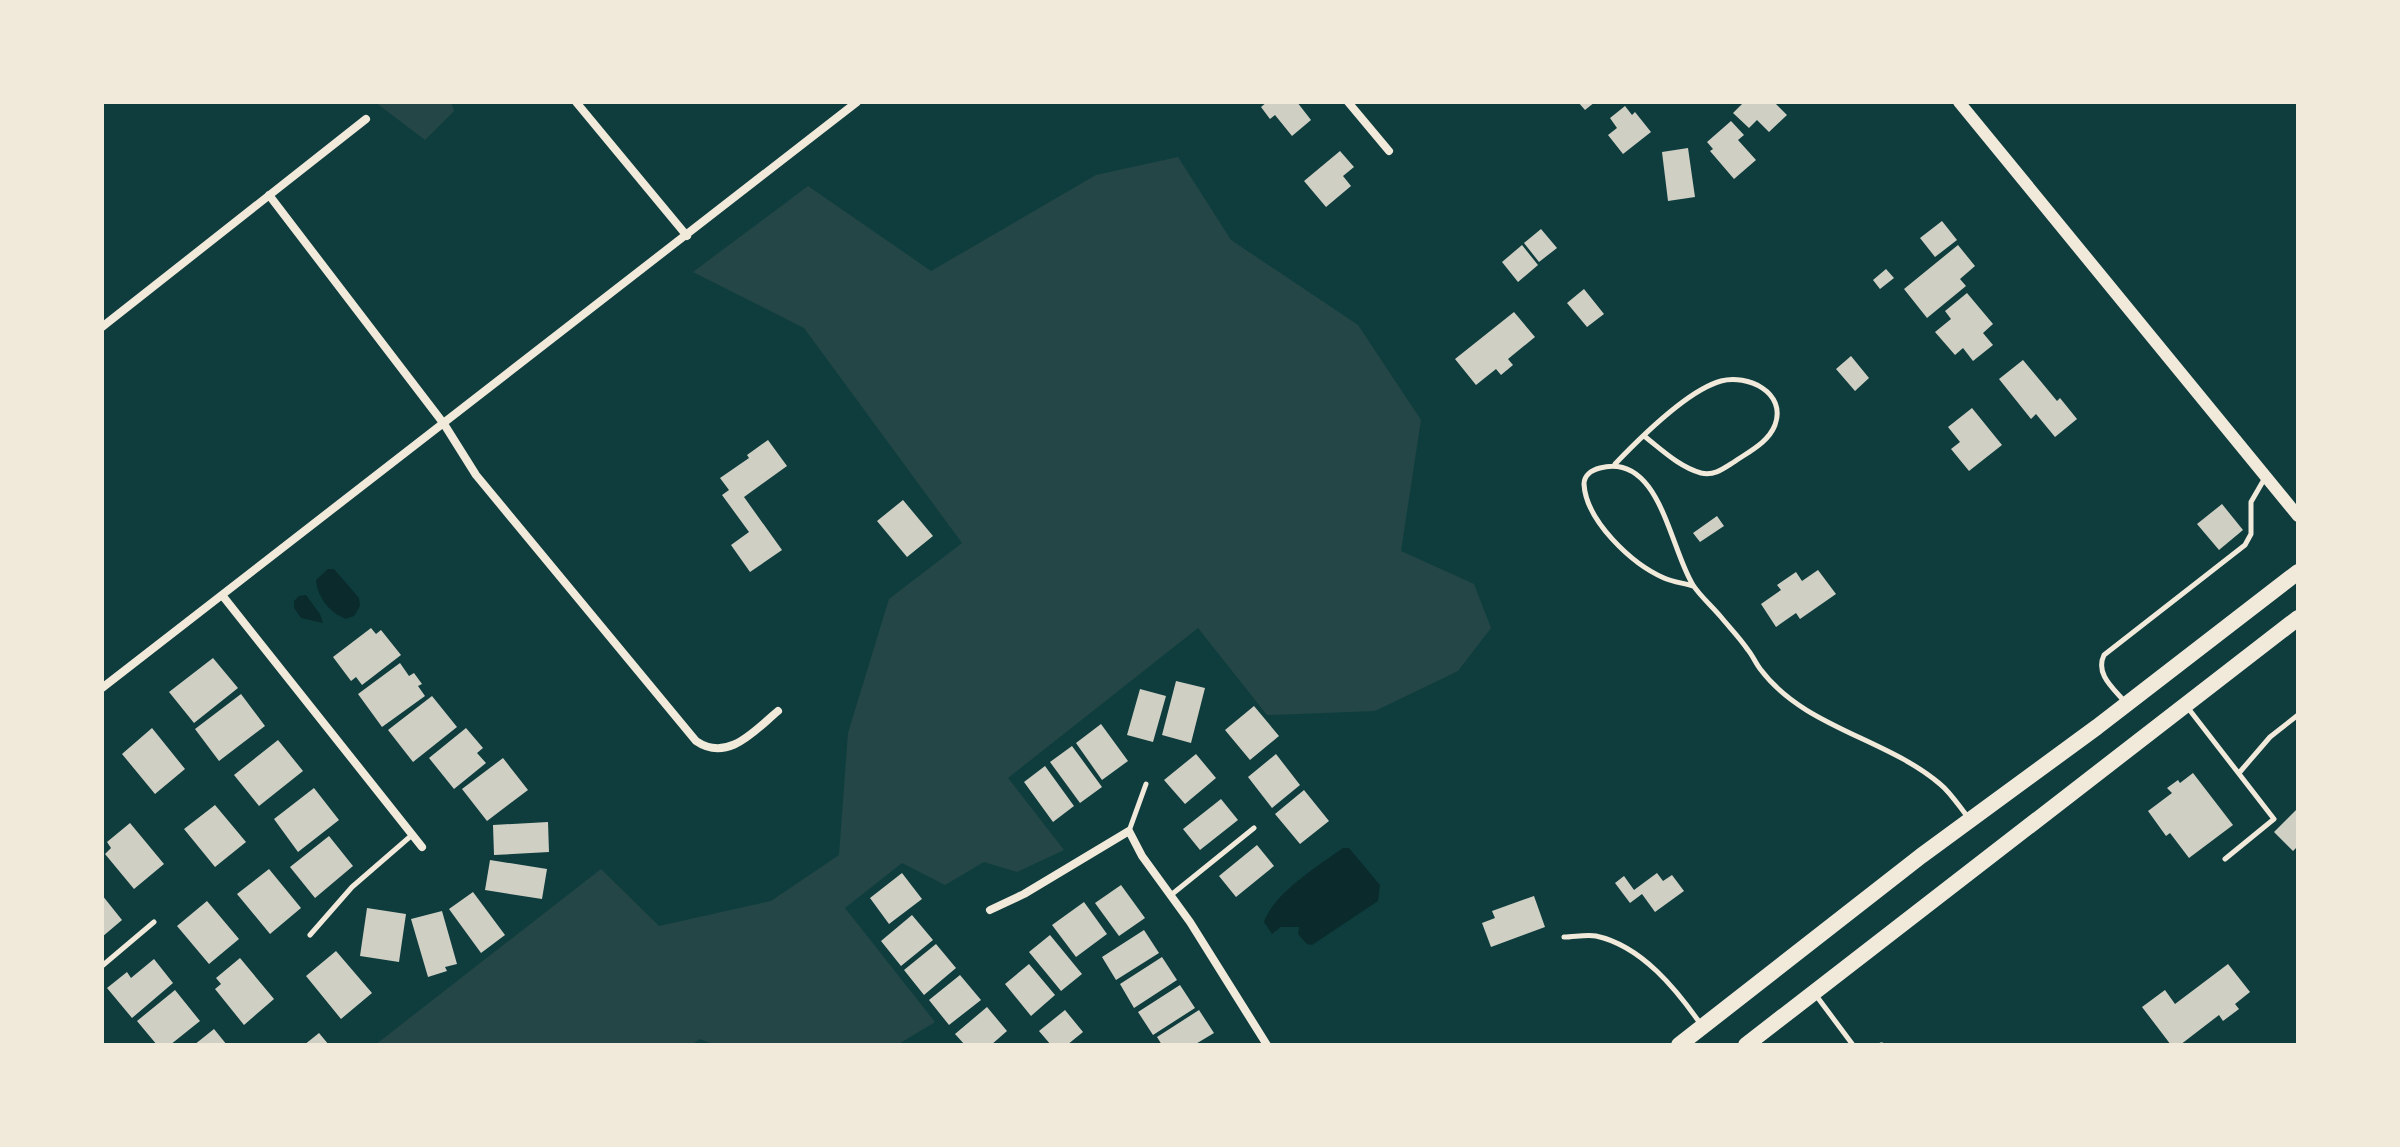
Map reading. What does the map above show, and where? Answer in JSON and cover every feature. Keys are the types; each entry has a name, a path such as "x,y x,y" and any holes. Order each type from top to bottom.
{"main road":[{"path":"1679,1045 2298,572"},
{"path":"1746,1045 2298,618"}],"street":[{"path":"576,102 687,236"},
{"path":"102,688 857,102"},
{"path":"1348,102 1389,151"},
{"path":"1959,102 2298,516"},
{"path":"102,327 366,119"},
{"path":"269,195 444,424 476,475 696,741 722,749 736,746 778,711"},
{"path":"222,595 422,847"},
{"path":"990,910 1024,894 1129,831 1142,856 1171,895 1267,1045"}],"lane":[{"path":"1644,436 1685,466 1703,474 1717,473 1761,444 1769,435 1777,415 1774,404 1761,386 1751,381 1738,378 1719,381 1703,389 1644,436 1615,464 1594,469 1586,476 1584,482 1591,511 1614,540 1639,563 1665,578 1693,586"},
{"path":"1615,464 1631,470 1652,493 1693,586 1748,650 1761,671 1784,694 1810,712 1901,758 1941,784 1970,820"},
{"path":"2127,704 2102,674 2099,664 2104,655 2245,545 2251,534 2251,502 2266,475"},
{"path":"2185,704 2274,819 2225,859"},
{"path":"2239,773 2270,737 2298,715"},
{"path":"1129,831 1146,784"},
{"path":"1171,895 1254,828"},
{"path":"310,935 352,887 412,835"},
{"path":"102,966 154,922"},
{"path":"1564,937 1596,936 1623,947 1678,991 1702,1027"},
{"path":"1813,992 1853,1045"}],"shaded area":[{"path":"375,102 451,102 454,111 425,140"},
{"path":"1178,157 1231,240 1358,325 1421,420 1401,551 1474,584 1491,628 1458,671 1375,711 1267,715 1198,628 1008,778 1064,850 1017,872 984,862 945,885 902,863 845,908 935,1022 897,1045 715,1045 700,1039 691,1045 375,1045 601,869 659,926 771,901 839,855 848,733 889,599 962,543 804,328 693,272 808,186 931,271 1096,175"},
{"path":"328,569 334,569 359,598 360,606 354,616 346,619 340,616 322,598 316,580"},
{"path":"306,595 323,623 301,618 294,608 294,601"},
{"path":"1343,848 1349,848 1380,885 1378,901 1312,945 1298,934 1299,927 1281,927 1272,934 1264,922 1277,901 1298,881"}],"building":[{"path":"1267,102 1297,102 1311,120 1292,136 1275,115 1270,119 1261,107"},
{"path":"1578,102 1595,102 1585,110"},
{"path":"1744,102 1774,102 1787,115 1769,132 1757,120 1749,128 1733,113"},
{"path":"1625,106 1632,115 1635,112 1651,132 1623,154 1608,135 1617,128 1610,118"},
{"path":"1731,121 1744,135 1738,140 1756,160 1734,179 1710,151 1713,149 1707,142"},
{"path":"1688,148 1695,197 1668,201 1662,152"},
{"path":"1340,151 1354,167 1343,176 1351,186 1326,207 1304,181"},
{"path":"1942,221 1957,240 1935,257 1920,238"},
{"path":"1541,229 1557,248 1539,262 1524,243"},
{"path":"1522,245 1538,265 1518,282 1502,262"},
{"path":"1958,245 1975,266 1960,279 1966,286 1927,318 1904,289"},
{"path":"1886,269 1894,278 1880,289 1873,280"},
{"path":"1584,289 1604,314 1587,327 1567,303"},
{"path":"1967,293 1993,324 1983,333 1993,345 1973,361 1963,348 1955,355 1935,332 1951,319 1945,311"},
{"path":"1514,312 1535,337 1508,359 1513,365 1501,375 1496,369 1476,385 1455,359"},
{"path":"1851,356 1869,378 1855,391 1836,369"},
{"path":"2023,360 2057,401 2060,398 2077,419 2055,437 2036,414 2031,419 1999,379"},
{"path":"1972,408 2002,445 1969,471 1951,449 1960,442 1948,427"},
{"path":"768,440 787,466 744,497 782,550 750,572 731,545 749,532 722,495 729,490 720,478"},
{"path":"903,500 933,536 907,557 877,521"},
{"path":"2222,504 2243,530 2219,550 2197,524"},
{"path":"1717,516 1724,526 1700,542 1693,533"},
{"path":"1818,570 1836,594 1800,619 1796,613 1776,627 1761,604 1781,590 1777,585 1796,572 1802,581"},
{"path":"371,628 376,634 381,630 401,655 362,685 356,677 351,681 333,657"},
{"path":"213,658 238,688 194,723 169,692"},
{"path":"400,663 409,676 414,673 422,684 418,686 425,696 382,727 358,694"},
{"path":"1176,681 1205,688 1191,743 1162,735"},
{"path":"1140,689 1166,696 1153,742 1127,735"},
{"path":"241,694 265,726 219,761 195,729"},
{"path":"432,696 457,727 413,762 388,730"},
{"path":"1254,706 1279,736 1250,760 1225,730"},
{"path":"1101,724 1128,761 1102,780 1076,743"},
{"path":"152,728 185,769 155,794 122,754"},
{"path":"466,728 483,748 477,753 486,763 454,789 429,758"},
{"path":"278,740 303,771 259,806 234,775"},
{"path":"1072,746 1102,787 1080,803 1050,762"},
{"path":"1196,754 1216,778 1185,804 1164,780"},
{"path":"1276,754 1300,785 1272,808 1248,777"},
{"path":"503,758 528,790 487,821 462,789"},
{"path":"1045,766 1074,806 1053,822 1024,782"},
{"path":"2193,773 2233,825 2189,858 2170,833 2166,836 2148,811 2172,793 2167,788"},
{"path":"314,788 339,820 298,852 274,819"},
{"path":"1304,790 1329,821 1300,844 1275,814"},
{"path":"1221,799 1238,820 1200,850 1183,829"},
{"path":"215,805 246,842 215,867 184,829"},
{"path":"2298,808 2298,846 2293,851 2274,832"},
{"path":"548,822 549,852 494,855 493,825"},
{"path":"130,823 164,864 134,889 105,854 111,848 107,842"},
{"path":"329,836 353,866 315,898 290,867"},
{"path":"1257,845 1274,866 1236,897 1219,876"},
{"path":"490,860 547,869 542,899 485,890"},
{"path":"269,869 301,908 270,934 237,894"},
{"path":"902,873 922,899 889,924 870,898"},
{"path":"1657,873 1663,881 1672,875 1684,891 1655,912 1642,894 1630,903 1615,883 1624,876 1634,890"},
{"path":"1121,885 1145,918 1119,936 1095,903"},
{"path":"473,892 505,935 481,953 449,909"},
{"path":"102,895 122,920 102,937"},
{"path":"1534,896 1545,927 1491,947 1482,923 1495,918 1492,911"},
{"path":"207,901 239,939 209,964 177,926"},
{"path":"1084,902 1107,934 1076,957 1052,925"},
{"path":"367,908 406,914 399,962 360,956"},
{"path":"442,911 457,964 428,977 411,919"},
{"path":"912,915 933,940 901,966 881,941"},
{"path":"1144,930 1159,953 1116,980 1102,957"},
{"path":"1050,935 1082,974 1061,991 1029,952"},
{"path":"936,944 956,968 924,995 904,970"},
{"path":"336,951 372,993 341,1019 306,976"},
{"path":"1162,957 1177,980 1134,1008 1120,984"},
{"path":"240,958 274,999 244,1025 215,989 221,984 216,978"},
{"path":"154,959 173,983 132,1018 107,988 127,972 131,978"},
{"path":"1029,964 1055,995 1031,1016 1005,984"},
{"path":"2228,964 2250,992 2235,1004 2239,1009 2223,1021 2219,1015 2180,1045 2171,1045 2142,1007 2165,990 2175,1004"},
{"path":"960,975 981,1000 949,1025 929,1000"},
{"path":"1180,985 1195,1008 1153,1035 1138,1012"},
{"path":"175,990 200,1021 170,1045 157,1045 137,1021"},
{"path":"987,1007 1007,1031 991,1045 965,1045 955,1034"},
{"path":"1065,1010 1083,1032 1067,1045 1051,1045 1039,1031"},
{"path":"1199,1010 1214,1033 1194,1045 1162,1045 1157,1037"},
{"path":"214,1029 227,1045 194,1045"},
{"path":"319,1033 329,1045 304,1045"}]}
